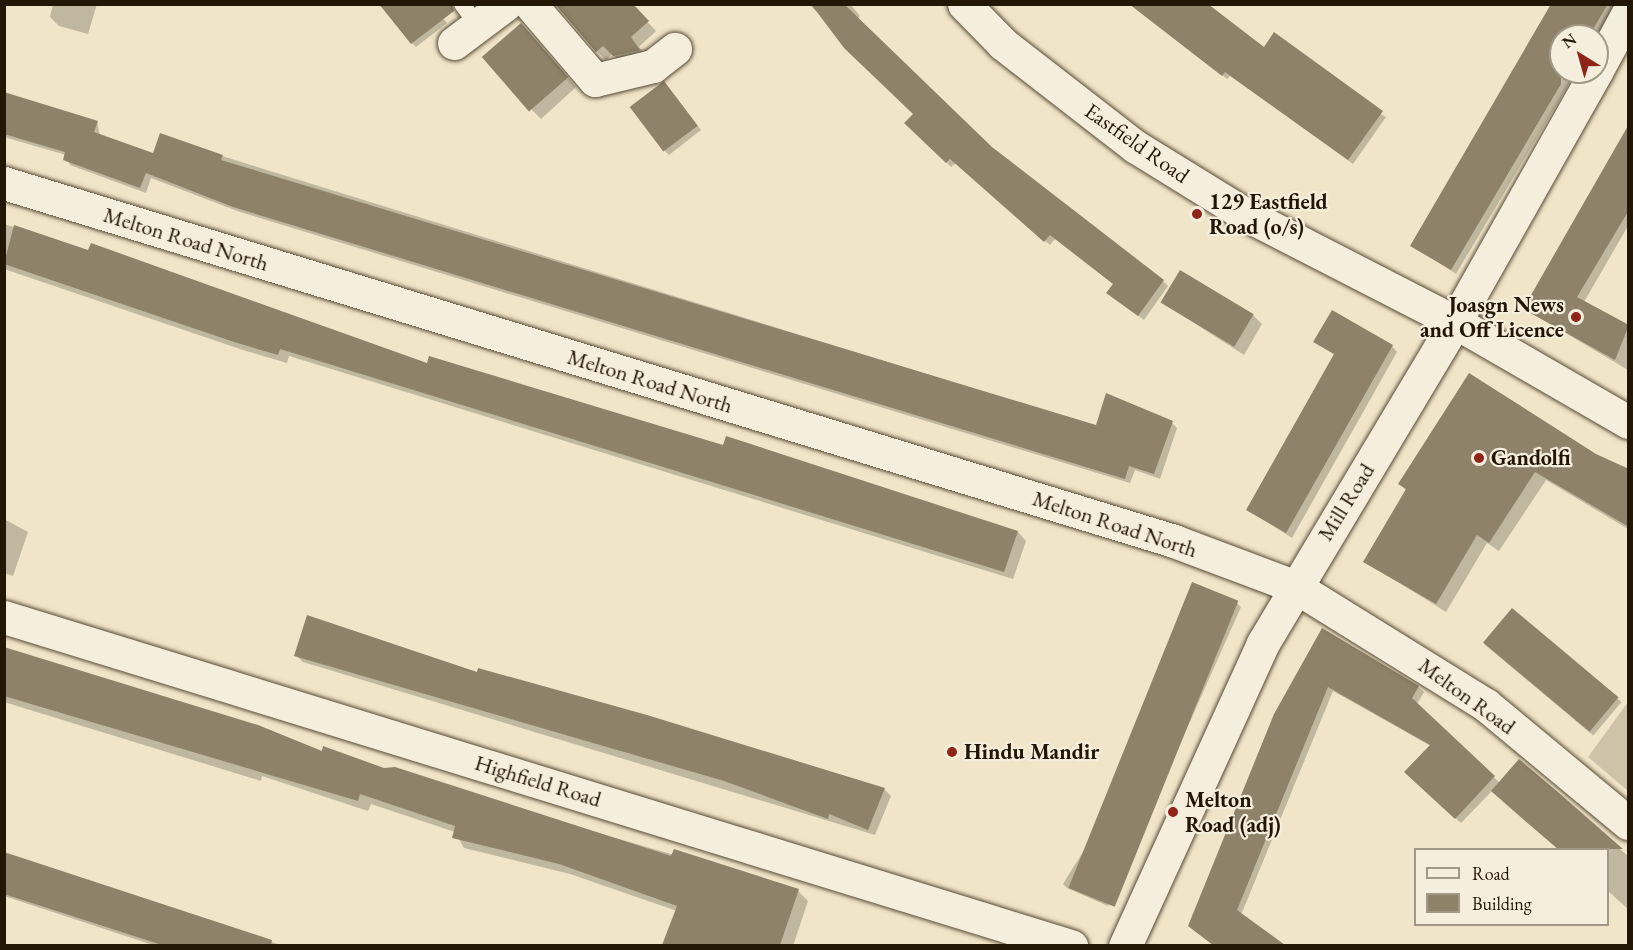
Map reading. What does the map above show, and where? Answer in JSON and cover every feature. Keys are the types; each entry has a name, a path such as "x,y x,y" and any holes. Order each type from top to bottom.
{"street":[{"path":"465,25 506,4"},
{"path":"530,4 595,80 653,66 675,49"},
{"name":"Eastfield Road","path":"964,4 1003,44 1136,147 1243,213 1455,322 1629,422"},
{"name":"Mill Road","path":"1609,48 1629,13"},
{"name":"Mill Road","path":"1125,945 1294,586 1455,322 1589,84"},
{"name":"Melton Road North","path":"4,183 1174,541 1294,586"},
{"name":"Melton Road","path":"1294,586 1486,705 1629,823"},
{"name":"Highfield Road","path":"4,617 1071,945"}],"shaded area":[{"path":"1628,702 1628,791 1588,757"}],"building":[{"path":"379,4 452,4 454,11 411,44"},
{"path":"555,4 633,4 649,21 631,37 640,50 613,56 603,46 596,52"},
{"path":"811,4 844,4 992,147 1164,280 1138,316 1106,293 1113,284 1050,235 1044,242 950,159 946,163 904,123 913,114 844,48"},
{"path":"1129,4 1208,4 1264,47 1274,32 1383,111 1348,160 1225,72 1222,76"},
{"path":"1551,4 1608,4 1596,24 1549,24 1549,84 1561,84 1451,270 1410,246"},
{"path":"521,23 568,77 529,111 482,57"},
{"path":"664,81 698,126 663,152 630,107"},
{"path":"4,92 98,121 94,132 153,153 160,133 223,155 221,160 1096,425 1106,393 1173,421 1154,474 1129,466 1125,479 233,207 146,173 140,188 63,160 65,152 4,134"},
{"path":"1629,124 1629,210 1577,297 1629,325 1615,360 1523,309"},
{"path":"14,225 88,250 91,243 427,363 429,356 723,445 726,436 1018,531 1004,572 280,349 278,355 234,342 4,264"},
{"path":"1180,270 1254,314 1234,347 1160,303"},
{"path":"1332,310 1393,345 1286,533 1246,510 1334,354 1313,342"},
{"path":"1469,373 1596,454 1629,469 1629,527 1535,472 1489,543 1477,535 1436,604 1363,562 1406,489 1398,484"},
{"path":"1192,582 1238,601 1115,907 1068,888"},
{"path":"1512,608 1618,697 1590,732 1483,642"},
{"path":"307,615 477,672 478,668 647,715 885,788 868,830 829,814 828,819 724,781 294,656"},
{"path":"1322,628 1419,686 1412,698 1495,776 1455,819 1404,772 1430,745 1328,687 1237,910 1285,945 1213,945 1188,926 1274,714"},
{"path":"4,647 258,725 322,751 323,746 384,768 395,767 671,856 674,849 799,889 780,945 662,945 677,906 559,864 452,838 455,826 360,794 358,801 4,696"},
{"path":"1519,759 1623,849 1557,848 1491,791"},
{"path":"4,852 272,940 271,945 162,945 4,894"}],"place":[{"name":"129 Eastfield Road (o/s)","path":"1197,214"},
{"name":"Joasgn News and Off Licence","path":"1576,317"},
{"name":"Gandolfi","path":"1479,458"},
{"name":"Hindu Mandir","path":"952,752"},
{"name":"Melton Road (adj)","path":"1173,812"}]}
